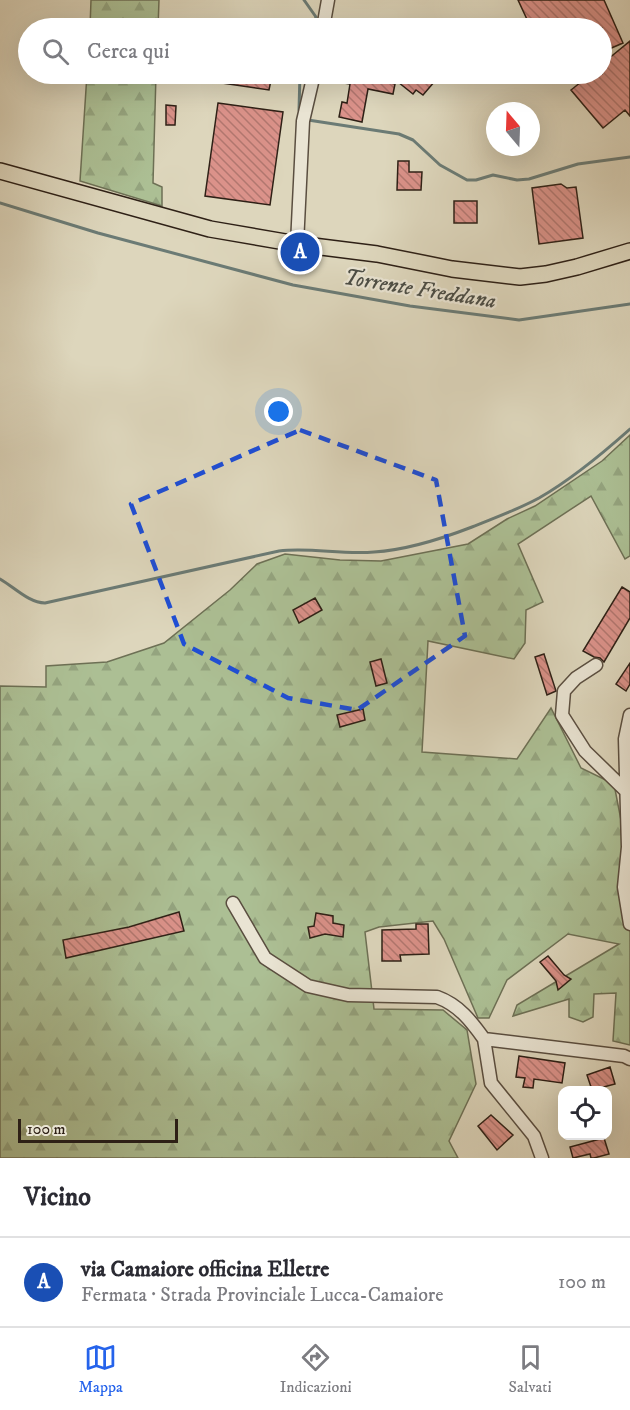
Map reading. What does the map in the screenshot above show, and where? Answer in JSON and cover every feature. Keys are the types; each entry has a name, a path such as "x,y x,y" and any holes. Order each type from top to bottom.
{"main road":[{"path":"0,171 210,229 297,244 377,254 452,269 520,277 578,267 630,251"}],"street":[{"path":"325,18 328,0"},
{"path":"297,244 303,121 312,84"},
{"path":"596,665 576,678 564,691 562,715 585,752 626,791"},
{"path":"630,715 625,739 628,847 624,887 630,924"},
{"path":"233,903 265,958 308,986 348,995 437,997 448,1001 460,1010 484,1039 491,1083 534,1136 542,1158"},
{"path":"484,1039 624,1056 630,1059"}],"highlighted area":[{"path":"300,430 436,480 465,636 357,710 288,698 184,644 131,504"}],"green space":[{"path":"91,0 159,0 158,18 90,18"},
{"path":"86,84 156,84 153,183 162,187 162,206 80,181"},
{"path":"630,435 630,556 625,559 591,496 518,544 543,602 526,610 525,643 514,659 428,641 422,752 517,759 551,708 581,768 614,784 626,846 630,850 630,1045 613,1041 616,993 594,994 593,1017 583,1022 569,1017 569,999 513,1016 517,1005 619,944 568,934 507,980 489,1018 478,1018 444,939 433,921 379,927 365,932 374,1009 443,1010 467,1030 476,1084 449,1141 458,1158 0,1158 0,686 46,687 46,666 107,662 164,643 230,590 257,564 285,554 340,560 381,561 468,544 507,519 535,506 602,461"}],"building":[{"path":"518,0 604,0 612,18 526,18"},
{"path":"612,18 623,43 612,48"},
{"path":"630,41 630,116 625,110 603,128 571,90 578,84 612,84 612,56"},
{"path":"229,84 270,84 269,90"},
{"path":"350,84 395,84 393,94 368,89 362,122 339,117 342,102 347,103"},
{"path":"400,84 432,84 423,95 416,90 413,94"},
{"path":"218,103 283,112 270,205 205,196"},
{"path":"166,105 176,106 175,125 166,125"},
{"path":"398,161 409,161 409,172 422,172 421,190 397,190"},
{"path":"561,184 567,188 576,187 583,238 539,244 532,188"},
{"path":"454,201 477,201 477,223 454,223"},
{"path":"622,587 630,592 630,618 604,662 583,651"},
{"path":"315,598 322,610 299,623 293,610"},
{"path":"544,654 556,691 547,695 535,657"},
{"path":"381,659 387,683 376,686 370,662"},
{"path":"630,663 630,684 626,691 616,684"},
{"path":"363,709 365,720 340,727 337,715"},
{"path":"179,912 184,931 66,958 63,940 129,927"},
{"path":"316,913 333,916 333,923 344,925 343,937 325,934 310,938 308,927 314,926"},
{"path":"416,924 428,924 429,954 400,955 401,961 382,961 382,930 416,929"},
{"path":"548,956 564,975 571,979 558,990 556,981 540,962"},
{"path":"519,1056 565,1063 562,1083 534,1079 533,1088 523,1087 525,1078 516,1077"},
{"path":"610,1067 615,1084 591,1086 587,1075"},
{"path":"491,1115 513,1135 497,1150 478,1126"},
{"path":"605,1140 609,1154 594,1158 591,1158 590,1154 573,1158 570,1147"}],"waterway":[{"path":"304,0 316,18"},
{"path":"299,110 300,84"},
{"path":"308,120 399,134 413,140 440,165 467,180 493,175 517,180 529,179 578,164 630,157"},
{"name":"Torrente Freddana","path":"0,203 98,233 293,285 410,306 519,320 630,304"},
{"path":"0,579 27,598 45,603 279,551 362,553 412,546 472,527 539,498 586,466 630,429"}],"place":[{"name":"via Camaiore officina Elletre","path":"300,252"}]}
